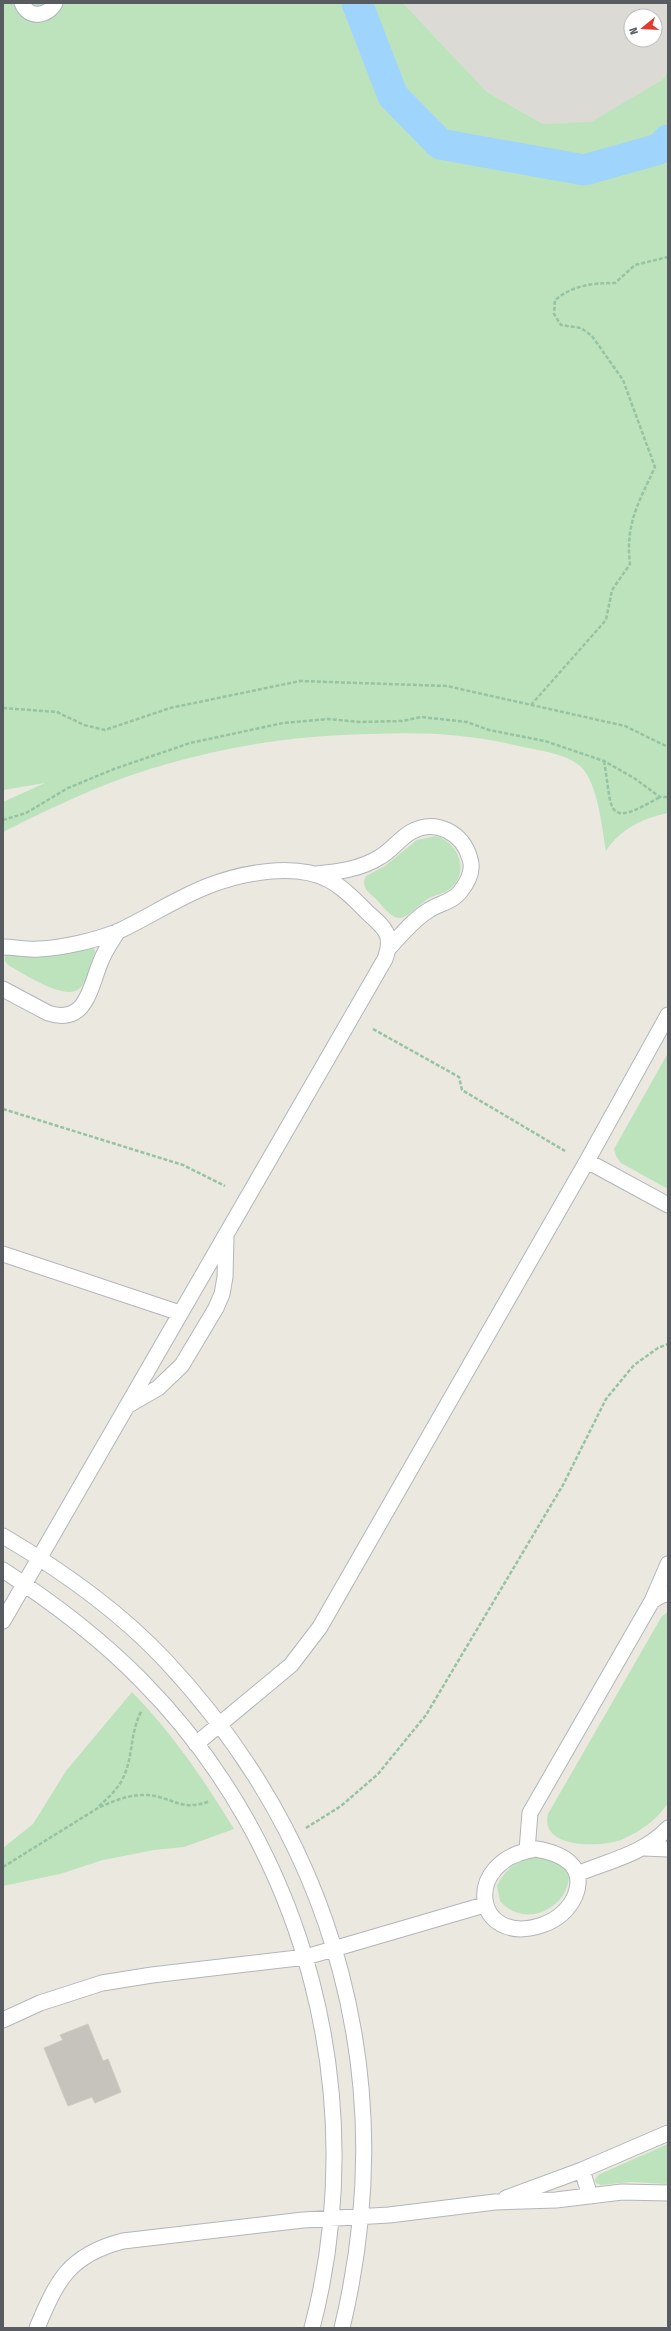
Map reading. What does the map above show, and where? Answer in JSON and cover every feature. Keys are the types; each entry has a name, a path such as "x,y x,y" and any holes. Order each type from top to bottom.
{"street":[{"path":"22,3 30,13 38,15 45,14 56,3"},
{"path":"3,947 49,948 118,931 208,886 268,871 293,871 315,874 342,871 380,857 412,831 424,827 445,829 455,833 462,840 471,861 471,872 467,882 455,898 428,910 390,948 3,1621"},
{"path":"315,874 344,889 384,928 389,938 390,948"},
{"path":"3,989 56,1016 73,1013 79,1009 87,998 104,952 118,931"},
{"path":"196,1744 291,1666 320,1627 588,1162 668,1014"},
{"path":"588,1162 668,1206"},
{"path":"126,1407 158,1388 182,1365 216,1308 222,1294 225,1277 226,1233"},
{"path":"3,1254 180,1313"},
{"path":"3,1536 39,1558 114,1614 164,1659 220,1725 252,1771 302,1862 334,1950 353,2018 360,2063 364,2117 361,2217 359,2244 342,2328"},
{"path":"528,1850 530,1813 652,1601 668,1564"},
{"path":"3,1570 24,1584 95,1639 141,1679 196,1744 227,1787 246,1820 273,1874 306,1957 322,2024 330,2076 333,2119 331,2218 328,2244 312,2328"},
{"path":"652,1601 662,1595 668,1594"},
{"path":"577,1874 644,1848 658,1839 668,1828"},
{"path":"644,1848 668,1849"},
{"path":"536,1849 562,1856 570,1862 577,1874 577,1890 566,1910 558,1917 533,1928 508,1927 497,1922 484,1905 484,1893 494,1870 514,1854 536,1849"},
{"path":"3,2020 40,2003 102,1983 152,1974 306,1957 484,1905"},
{"path":"495,2202 582,2170 668,2133"},
{"path":"582,2170 590,2196"},
{"path":"37,2328 54,2288 64,2274 86,2256 109,2244 141,2238 331,2218 410,2213 495,2202 556,2200 622,2192 668,2193"}],"path":[{"path":"531,705 606,620 612,590 630,564 627,543 632,519 655,467 623,380 592,336 581,328 561,325 554,314 555,300 567,290 589,283 615,283 635,265 668,257"},
{"path":"3,708 56,712 84,725 105,730 170,708 300,681 447,686 625,726 668,747"},
{"path":"3,820 26,813 68,788 114,769 190,743 284,723 313,720 402,721 421,717 446,719 545,741 604,761 634,778 660,797"},
{"path":"604,761 609,798 613,809 618,814 625,815 635,812 660,797 668,797"},
{"path":"373,1029 459,1077 462,1090 565,1151"},
{"path":"3,1109 183,1165 225,1186"},
{"path":"306,1828 341,1806 378,1774 426,1715 563,1485 606,1399 634,1365 658,1348 668,1344"},
{"path":"98,1808 114,1792 123,1779 130,1757 132,1731 142,1710"},
{"path":"3,1867 98,1808 114,1801 136,1796 161,1798 189,1806 210,1801"}],"shaded area":[{"path":"403,3 668,3 668,72 662,80 591,123 543,124 487,92"}],"green space":[{"path":"3,3 403,3 487,92 543,124 591,122 662,80 668,72 668,813 641,821 618,836 606,851 601,818 591,783 586,773 573,761 548,752 479,738 391,733 310,737 248,745 217,751 156,767 110,783 3,832 3,802 45,783 3,790"},
{"path":"436,836 444,839 450,844 459,858 460,874 457,881 451,888 426,900 402,918 395,917 367,891 364,883 366,876 385,866 417,840"},
{"path":"93,946 95,952 87,977 79,989 72,992 54,989 8,965 5,961 5,950"},
{"path":"668,1053 668,1189 621,1163 616,1156 614,1149"},
{"path":"668,1612 668,1803 659,1815 648,1824 623,1839 602,1844 575,1843 563,1840 553,1834 548,1825 548,1814 662,1616"},
{"path":"132,1692 161,1724 187,1758 234,1829 184,1847 154,1850 103,1860 60,1874 3,1886 3,1848 33,1824 66,1771"},
{"path":"534,1856 553,1857 569,1872 568,1885 562,1896 554,1905 544,1911 533,1914 521,1914 510,1910 500,1901 497,1886 507,1871 516,1864"},
{"path":"668,2144 668,2184 631,2182 601,2185 596,2183 595,2180 598,2175"}],"building":[{"path":"88,2024 103,2061 108,2059 121,2092 95,2103 92,2097 68,2106 44,2048 63,2040 60,2035"}],"waterway":[{"path":"357,3 393,96 440,144 584,170 659,149 668,140"}]}
